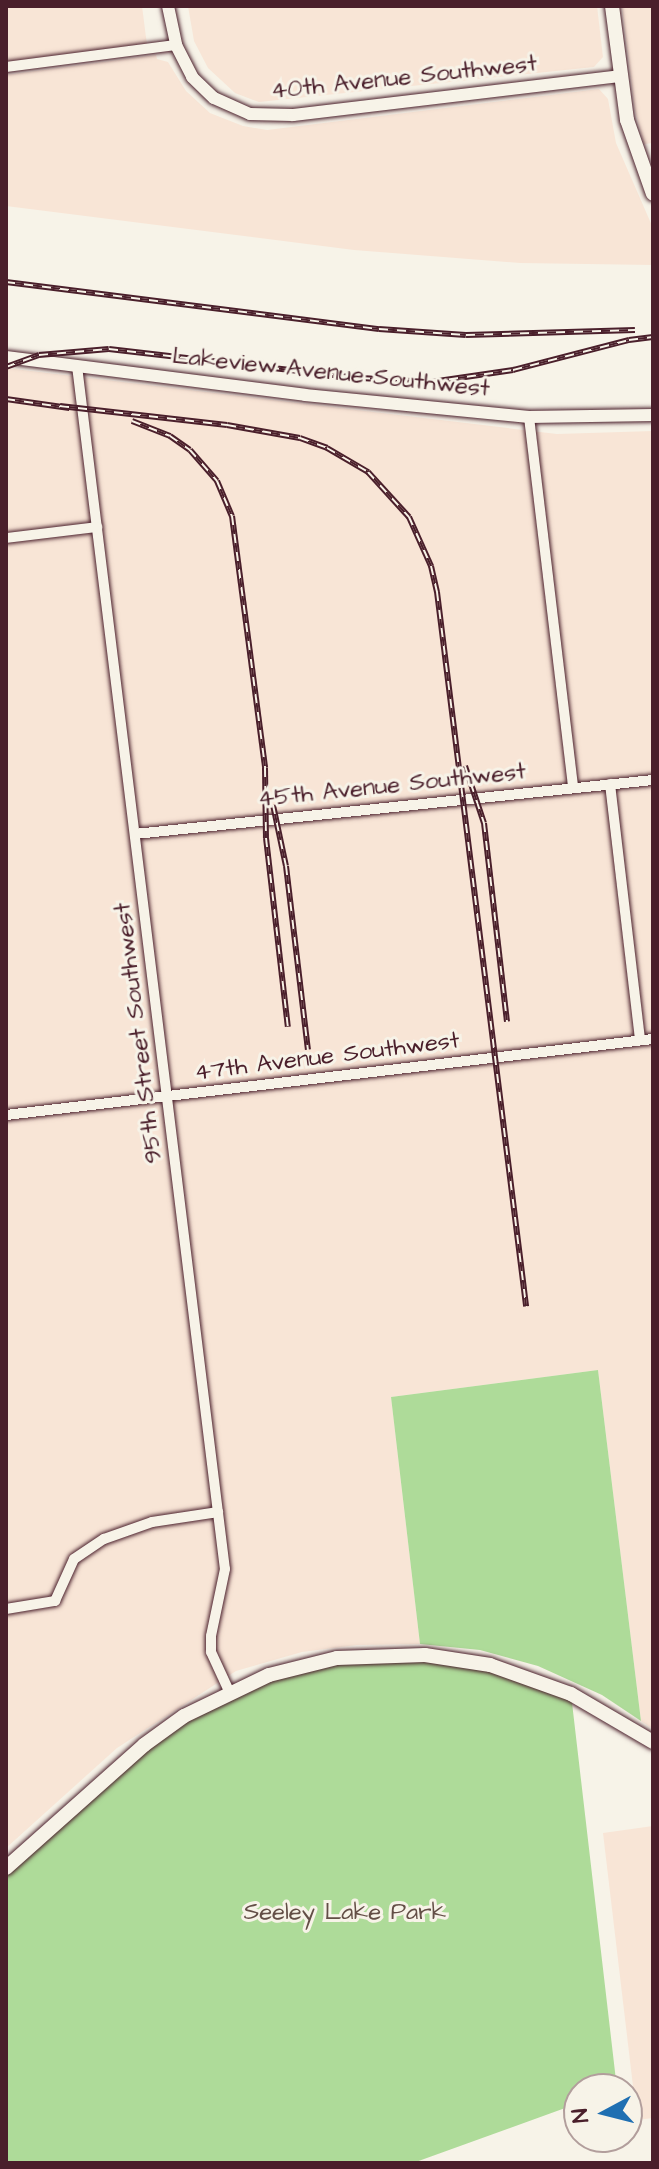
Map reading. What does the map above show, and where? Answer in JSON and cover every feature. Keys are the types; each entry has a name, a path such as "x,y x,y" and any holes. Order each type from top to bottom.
{"main road":[{"path":"612,6 627,120 653,194"},
{"path":"6,1868 144,1745 184,1716 229,1691 287,1669 337,1658 383,1654 450,1657 532,1677 609,1714 653,1742"}],"street":[{"name":"40th Avenue Southwest","path":"168,6 176,45 192,77 214,98 250,114 271,116 620,76"},
{"path":"6,67 176,45"},
{"name":"Lakeview Avenue Southwest","path":"6,357 305,395 529,417 653,415"},
{"name":"95th Street Southwest","path":"77,366 225,1569 210,1644 216,1668 229,1691"},
{"path":"529,417 573,786"},
{"path":"6,538 97,527"},
{"name":"45th Avenue Southwest","path":"135,834 653,780"},
{"path":"610,784 640,1040"},
{"name":"47th Avenue Southwest","path":"6,1115 653,1039"},
{"path":"6,1609 55,1601 74,1559 104,1539 152,1522 218,1512"}],"shaded area":[{"path":"6,6 142,6 147,45 6,62"},
{"path":"188,6 597,6 603,57 594,67 259,102 235,93 208,68 194,41"},
{"path":"622,6 653,6 653,143 644,144 635,110"},
{"path":"156,55 157,59 168,62 186,91 210,113 243,126 267,130 599,89 608,99 616,143 653,228 653,265 520,263 354,250 6,206 6,75"},
{"path":"6,368 557,434 653,431 653,1729 641,1721 598,1370 391,1397 420,1644 357,1645 302,1652 236,1671 117,1748 6,1848"},
{"path":"653,1826 653,2118 643,2119 643,2073 631,2073 603,1833"}],"green space":[{"path":"598,1370 641,1721 602,1695 538,1666 480,1650 420,1644 391,1397"},
{"name":"Seeley Lake Park","path":"450,1657 571,1694 615,2073 563,2073 563,2109 413,2163 6,2163 6,1872 144,1745 229,1691 337,1658"}],"railway":[{"path":"6,282 379,329 466,335 635,330"},
{"path":"6,367 39,355 109,349 361,378 431,382 513,370 629,340 653,337"},
{"path":"6,399 69,408"},
{"path":"60,406 227,425 300,438 327,448 368,472 409,517 431,566 437,592 526,1306"},
{"path":"132,421 170,436 190,450 217,481 232,516 265,768 266,838 288,1027"},
{"path":"465,766 484,823 507,1022"},
{"path":"273,805 286,866 308,1050"}]}
